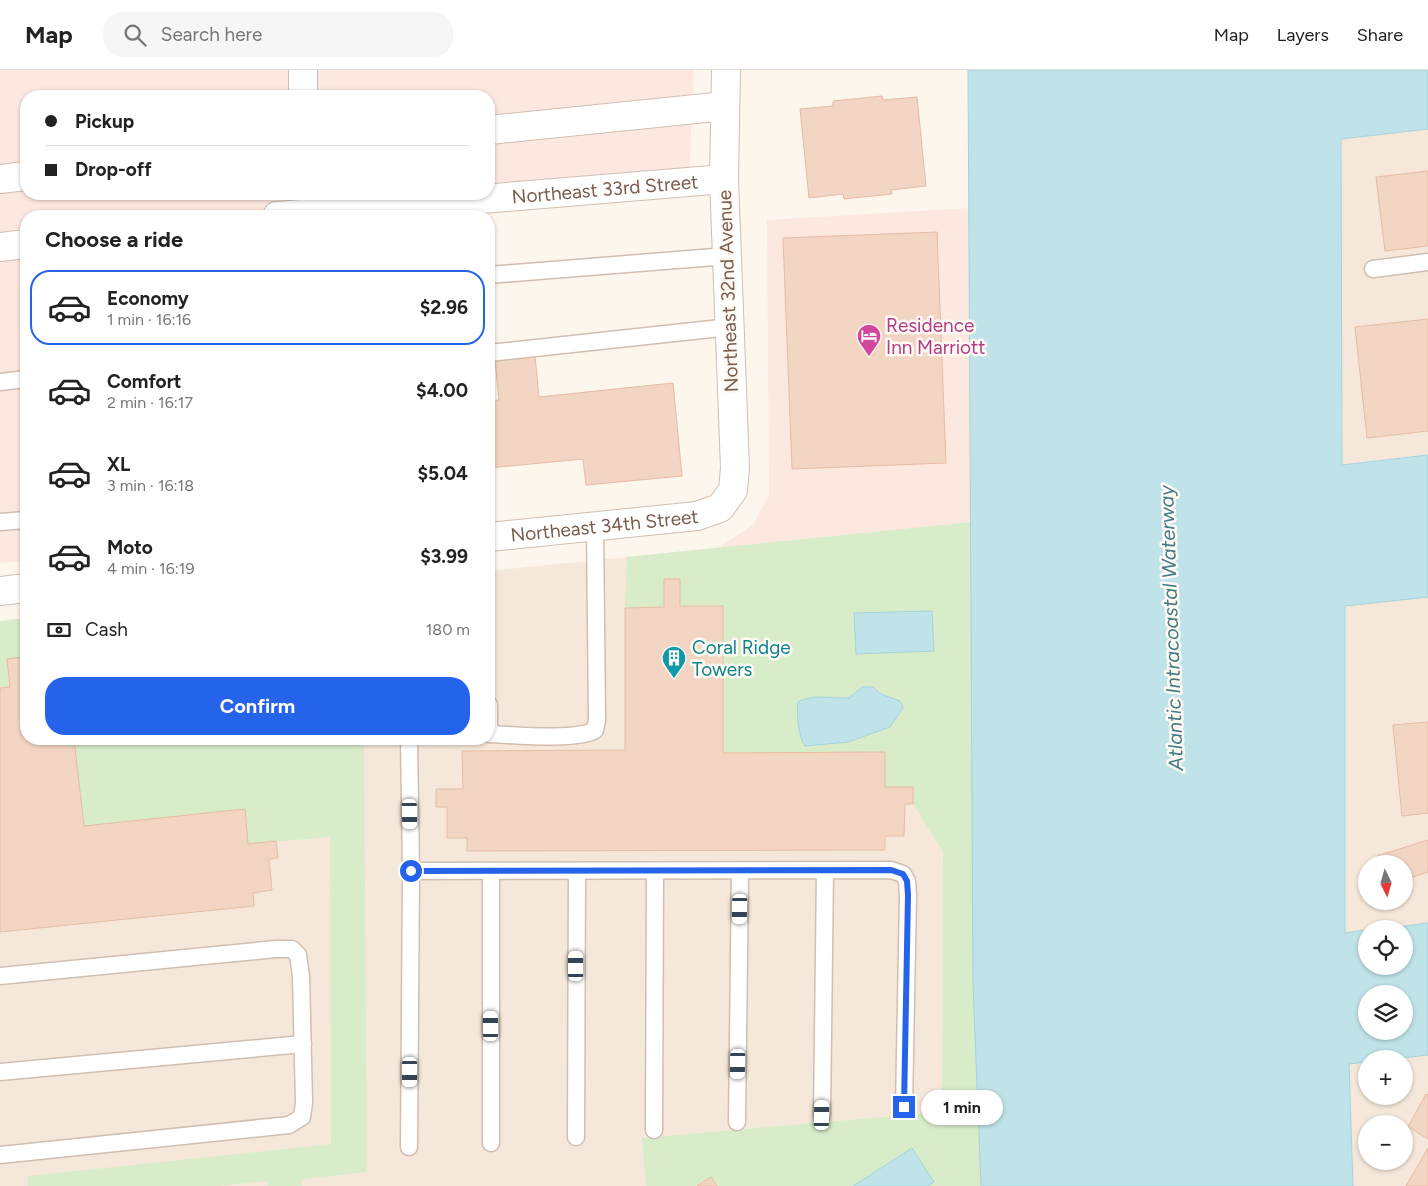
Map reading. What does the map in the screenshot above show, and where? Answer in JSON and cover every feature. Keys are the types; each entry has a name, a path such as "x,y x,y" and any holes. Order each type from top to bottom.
{"street":[{"path":"303,70 303,90"},
{"name":"Northeast 32nd Avenue","path":"720,508 733,490 735,468 724,179 726,70"},
{"path":"495,129 725,106"},
{"path":"0,179 20,177"},
{"name":"Northeast 33rd Street","path":"495,195 724,179"},
{"name":"Northeast 33rd Street","path":"305,208 421,200"},
{"path":"0,247 20,245"},
{"name":"Northeast 34th Street","path":"495,536 697,516 720,508"},
{"path":"0,591 20,589"}],"lane":[{"path":"495,275 727,256"},
{"path":"1373,269 1428,262"},
{"path":"495,352 730,327"},
{"path":"0,382 20,380"},
{"path":"0,522 20,520"},
{"path":"495,734 572,736 588,734 595,730 595,527"},
{"path":"409,745 411,871 409,1147"},
{"path":"654,1130 655,870"},
{"path":"738,1122 740,870"},
{"path":"822,1115 825,870"},
{"path":"411,871 891,870 903,874 907,881 904,1107"},
{"path":"491,871 491,1143"},
{"path":"576,1137 577,871"},
{"path":"0,976 292,949 298,955 304,1103 302,1117 289,1125 0,1155"},
{"path":"0,1072 303,1044"}],"shaded area":[{"path":"0,70 694,70 688,197 495,213 495,210 20,210 20,561 0,563"},
{"path":"1428,129 1428,455 1342,465 1341,139"},
{"name":"Residence Inn Marriott","path":"969,208 971,522 718,548 754,524 769,494 767,220"},
{"name":"Coral Ridge Towers","path":"971,522 973,985 981,1186 0,1186 0,621 20,619 20,745 495,745 495,570"},
{"path":"1428,597 1428,923 1413,925 1413,920 1358,920 1358,931 1345,933 1345,606"},
{"path":"1428,1055 1428,1186 1353,1186 1349,1064 1358,1063 1358,1105 1413,1105 1413,1057"}],"green space":[{"path":"971,522 973,985 981,1186 717,1186 711,1177 697,1186 646,1186 642,1138 942,1112 943,852 913,804 913,787 885,787 885,752 723,753 723,607 680,606 680,580 664,579 664,607 625,608 627,557"},
{"path":"20,619 20,658 7,659 10,687 0,688 0,621"},
{"path":"75,745 364,745 367,1172 302,1179 302,1186 268,1186 268,1181 219,1186 28,1186 28,1176 331,1144 330,837 248,844 244,809 84,826"}],"water":[{"name":"Atlantic Intracoastal Waterway","path":"968,70 1428,70 1428,129 1341,139 1342,465 1428,455 1428,597 1345,606 1345,933 1358,931 1358,975 1413,975 1413,925 1428,923 1428,1055 1413,1057 1413,1050 1358,1050 1358,1063 1349,1064 1353,1186 981,1186 973,985"},
{"path":"932,611 934,651 856,654 854,613"},
{"path":"862,687 873,687 881,694 900,701 903,708 890,727 848,742 805,746 798,725 798,702 817,697 849,698"},
{"path":"912,1148 934,1182 928,1186 853,1186"}],"building":[{"path":"882,96 883,100 917,97 926,186 891,190 892,194 844,199 843,194 809,198 800,109 833,106 833,101"},
{"path":"1428,171 1428,246 1385,251 1376,177"},
{"path":"937,232 946,463 792,469 783,238"},
{"path":"1428,319 1428,431 1367,438 1355,327"},
{"path":"535,356 539,397 673,383 682,476 586,485 583,459 495,467 495,400 499,400 495,360"},
{"name":"Coral Ridge Towers","path":"664,579 680,579 680,606 723,606 723,753 885,752 885,787 913,787 913,804 905,804 904,836 885,836 885,850 467,851 467,838 447,838 447,807 436,807 436,789 463,789 462,751 625,750 625,608 664,607"},
{"path":"20,657 20,745 75,745 84,826 245,809 248,844 276,841 278,858 269,859 272,890 253,893 254,906 0,932 0,688 10,687 7,659"},
{"path":"1428,722 1428,813 1402,816 1393,725"},
{"path":"1428,840 1428,872 1413,877 1413,855 1380,855"},
{"path":"1426,1094 1428,1095 1428,1139 1413,1130 1413,1118"},
{"path":"1428,1148 1428,1186 1406,1186"},
{"path":"711,1177 717,1186 697,1186"}],"place":[{"name":"Residence Inn Marriott","path":"869,357"},
{"name":"Coral Ridge Towers","path":"674,679"}],"route":[{"path":"411,871 891,870 903,874 907,881 908,895 904,1107"}]}
